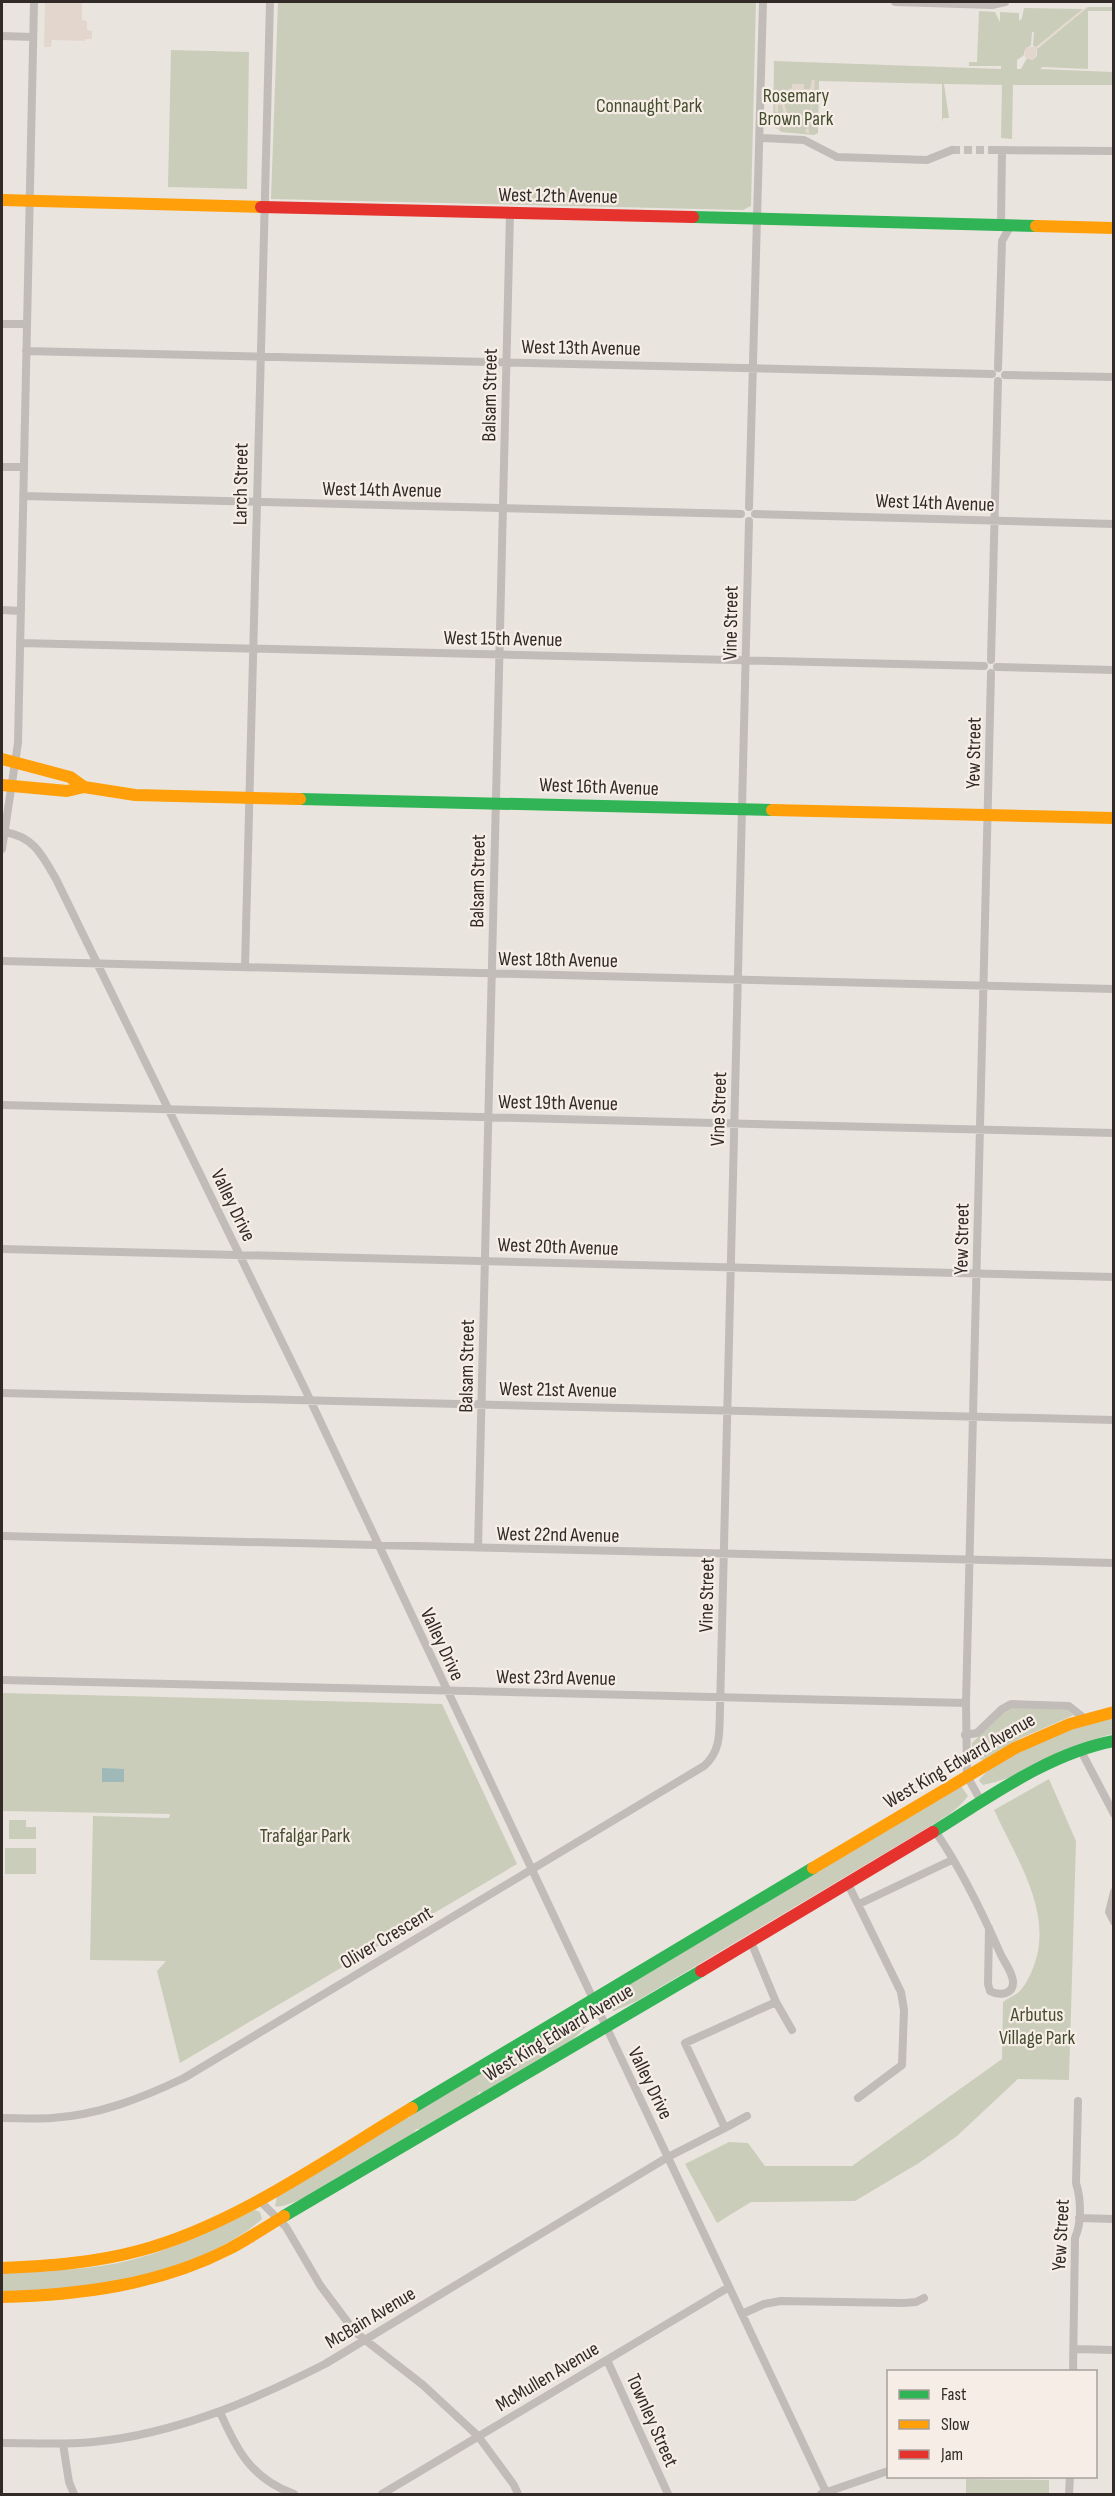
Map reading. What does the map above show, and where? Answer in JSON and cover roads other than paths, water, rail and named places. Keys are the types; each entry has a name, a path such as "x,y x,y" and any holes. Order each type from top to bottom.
{"main road":[{"name":"West 12th Avenue","path":"2,200 1113,228"},
{"name":"West 16th Avenue","path":"2,759 70,777 84,787"},
{"name":"West 16th Avenue","path":"7,785 67,791 84,787 135,795 1113,818"},
{"name":"West King Edward Avenue","path":"2,2268 66,2266 143,2251 196,2231 259,2200 1025,1742 1085,1719 1113,1713"},
{"name":"West King Edward Avenue","path":"2,2297 75,2295 139,2284 209,2258 279,2220 751,1942 1029,1773 1081,1751 1113,1741"}],"street":[{"path":"2,849 7,785 16,762 18,743 34,2"},
{"name":"Larch Street","path":"245,967 270,2"},
{"path":"752,511 743,510 741,513 743,519 753,520 753,368 763,2"},
{"path":"895,2 992,5 1005,2"},
{"path":"2,36 33,37"},
{"path":"760,138 804,140 837,157 927,160 952,150"},
{"name":"Yew Street","path":"981,1801 967,1776 965,1736 1002,241 998,150 1087,153 1113,151"},
{"name":"Balsam Street","path":"478,1548 510,213"},
{"path":"1001,225 1002,241"},
{"path":"2,324 26,324"},
{"name":"West 13th Avenue","path":"26,351 1113,377"},
{"path":"2,467 23,468"},
{"name":"West 14th Avenue","path":"23,496 741,513"},
{"name":"West 14th Avenue","path":"752,511 1113,524"},
{"name":"Vine Street","path":"720,1697 749,521"},
{"path":"2,610 21,611"},
{"name":"West 15th Avenue","path":"20,643 1113,670"},
{"name":"Valley Drive","path":"5,832 20,835 33,844 45,859 169,1110 310,1400 668,2157 823,2493"},
{"name":"West 18th Avenue","path":"2,961 1113,989"},
{"name":"West 19th Avenue","path":"2,1105 1113,1133"},
{"name":"West 20th Avenue","path":"2,1249 1113,1277"},
{"name":"West 21st Avenue","path":"2,1393 1113,1420"},
{"name":"West 22nd Avenue","path":"2,1536 1113,1563"},
{"name":"West 23rd Avenue","path":"2,1680 966,1703"},
{"name":"Oliver Crescent","path":"2,2118 52,2118 84,2114 114,2107 184,2078 704,1766 718,1747 720,1697"},
{"path":"965,1736 977,1733 1002,1708 1011,1704 1069,1706 1085,1719"},
{"path":"1081,1751 1113,1814"},
{"path":"935,1831 989,1928 1013,1979 1010,1990 1005,1994 996,1994 990,1991 988,1986 989,1928"},
{"path":"858,1904 952,1860"},
{"path":"848,1884 901,1992 904,2012 902,2065 858,2098"},
{"path":"1113,1892 1108,1912 1113,1922"},
{"path":"751,1942 776,2002 792,2030"},
{"path":"725,2128 685,2043 776,2002"},
{"name":"Yew Street","path":"1073,2370 1075,2238 1079,2218 1079,2193 1076,2183 1078,2101"},
{"name":"McBain Avenue","path":"2,2443 95,2442 160,2430 220,2412 279,2388 325,2364 668,2157 747,2116"},
{"path":"259,2200 286,2227 320,2284 355,2332 423,2385 478,2436 514,2485 518,2494"},
{"path":"1079,2218 1113,2219"},
{"name":"McMullen Avenue","path":"382,2494 729,2287"},
{"path":"742,2314 764,2304 781,2301 904,2303 916,2302 924,2298"},
{"path":"1074,2349 1113,2350"},
{"name":"Townley Street","path":"607,2360 668,2494"},
{"path":"220,2412 237,2449 258,2475 282,2490 294,2494"},
{"path":"63,2444 69,2482 74,2494"},
{"path":"823,2493 887,2471"},
{"path":"1069,2494 1070,2478"}],"water":[{"path":"102,1768 124,1769 124,1782 102,1782"}],"tunnel":[{"path":"952,150 993,150"}],"park label":[{"name":"Connaught Park","path":"649,105"},
{"name":"Rosemary Brown Park","path":"796,106"},
{"name":"Trafalgar Park","path":"305,1835"},
{"name":"Arbutus Village Park","path":"1037,2026"}]}
